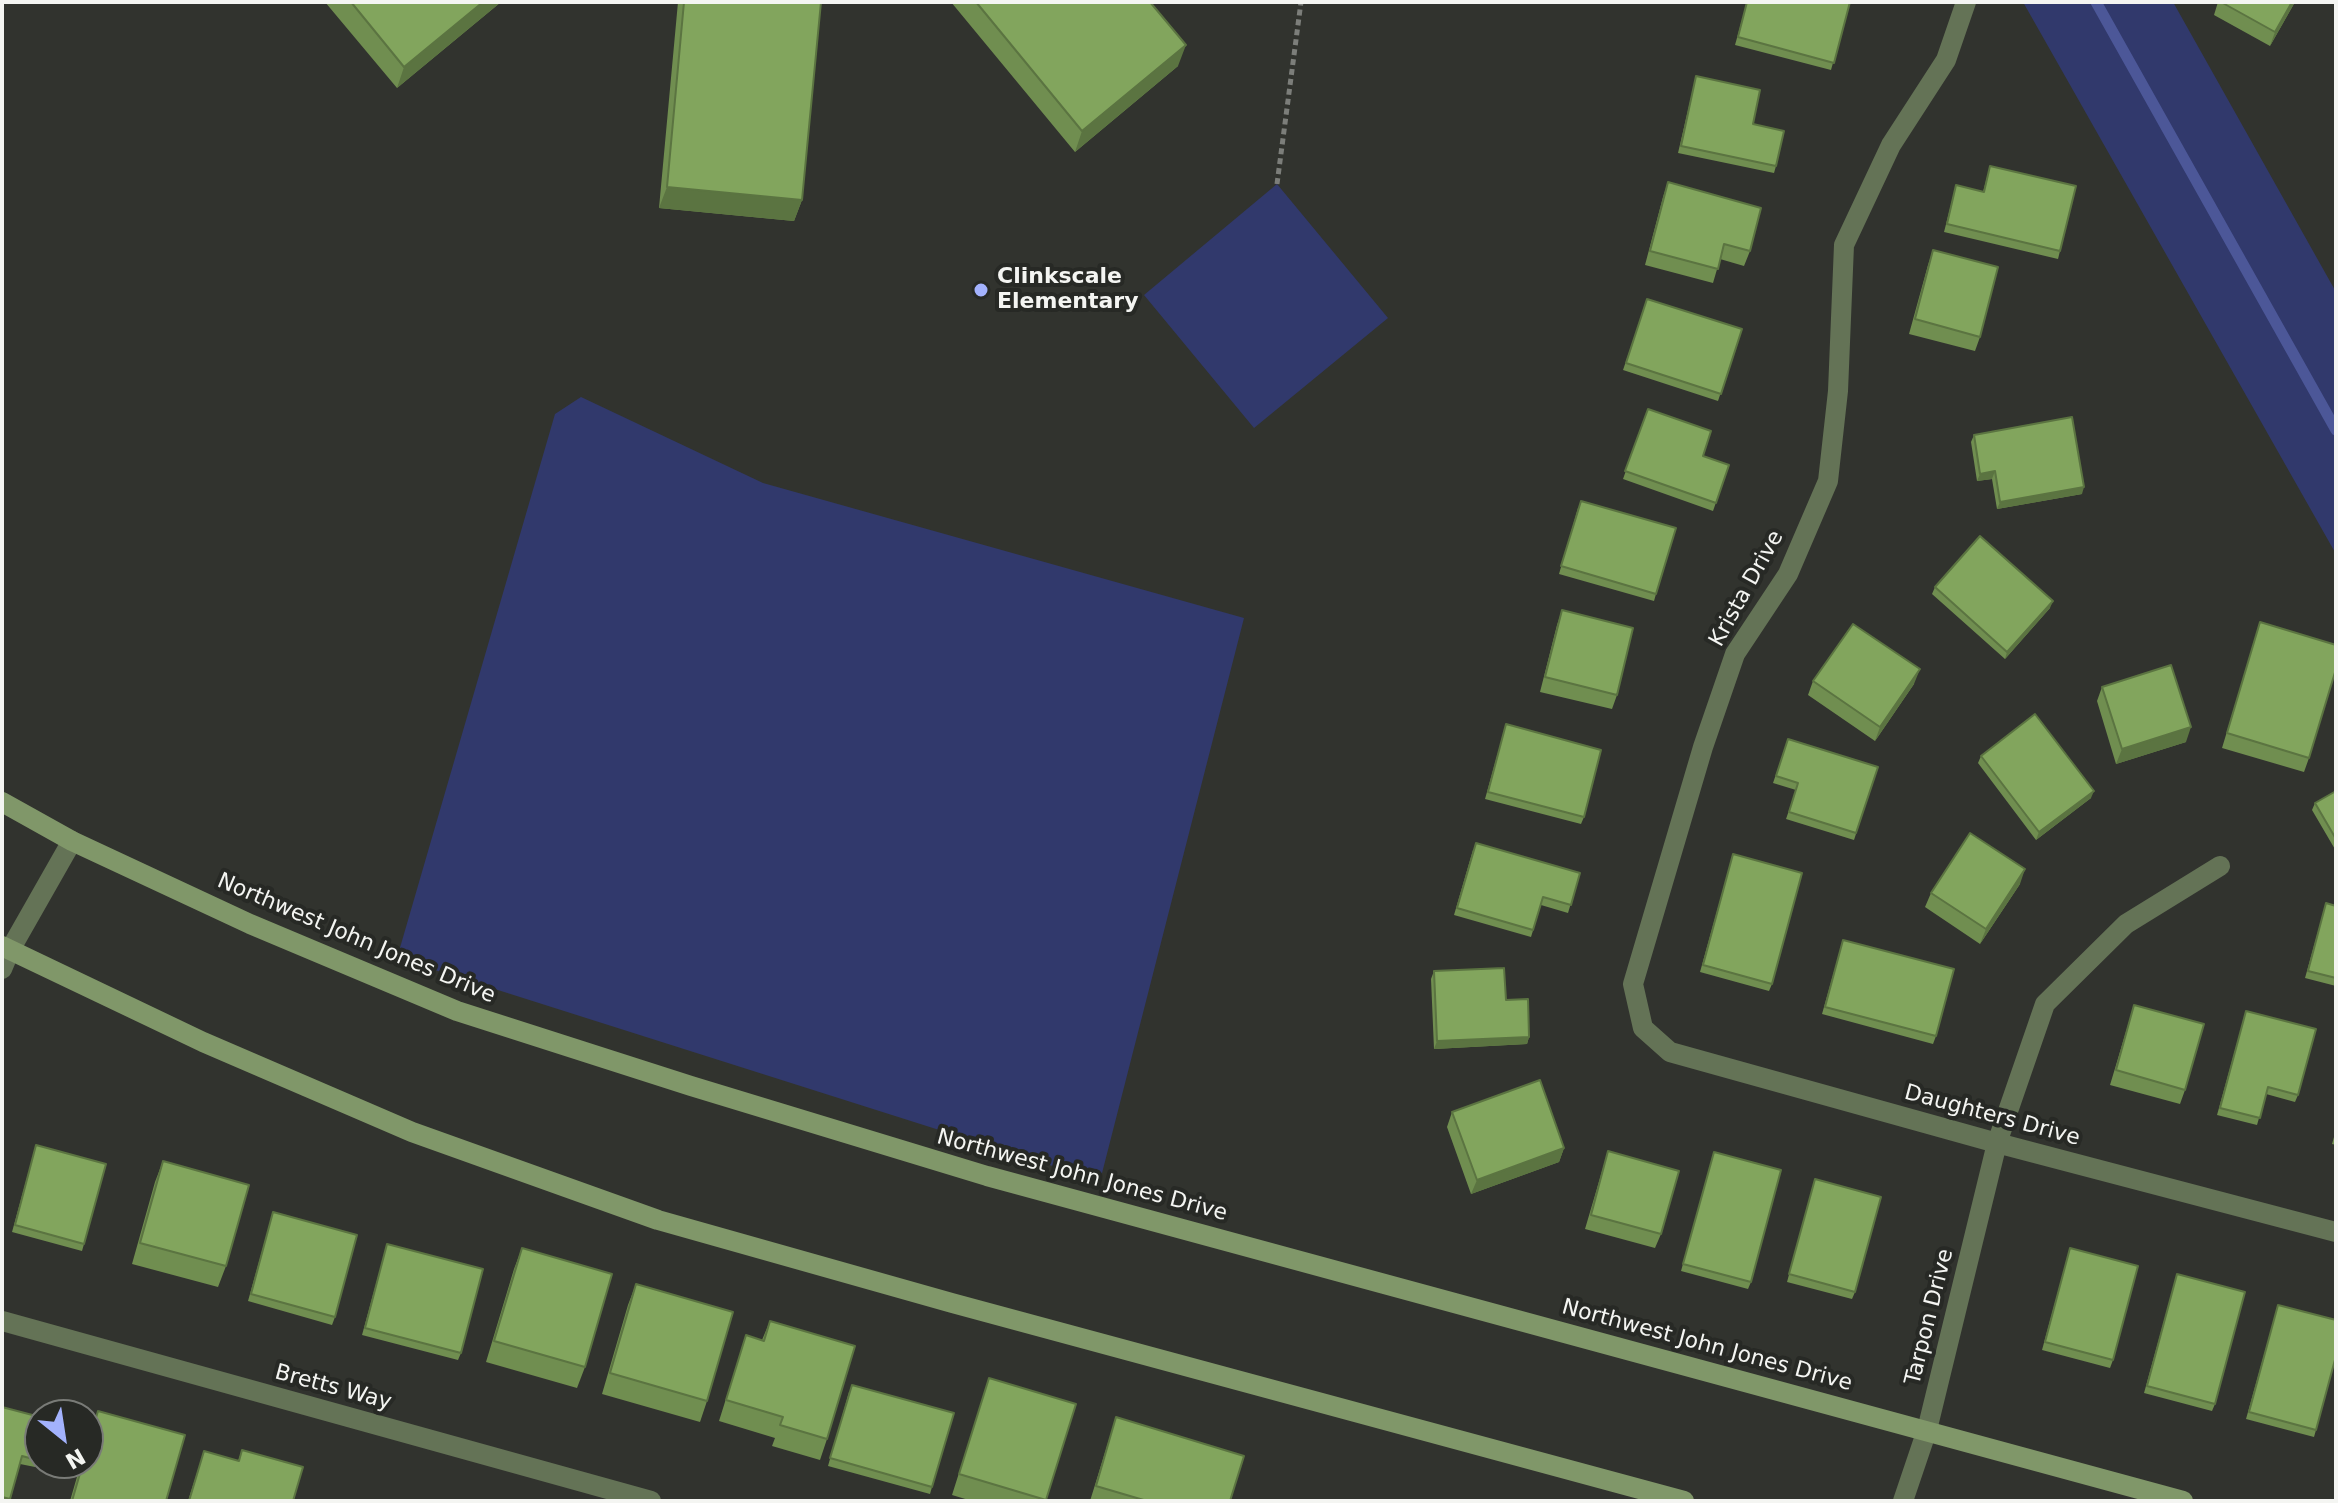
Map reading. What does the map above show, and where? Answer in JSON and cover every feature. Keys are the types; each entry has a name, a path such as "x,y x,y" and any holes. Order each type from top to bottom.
{"main road":[{"name":"Northwest John Jones Drive","path":"2,802 72,841 250,924 457,1011 676,1082 987,1176 2183,1501"},
{"path":"5,955 412,1132 658,1220 1684,1501"}],"street":[{"name":"Krista Drive","path":"1643,1028 1633,984 1703,747 1735,654 1788,574 1828,481 1838,391 1844,245 1891,145 1946,60 1966,2"},
{"path":"5,955 72,841"},
{"name":"Tarpon Drive","path":"1903,1501 1927,1430 1997,1143 2045,1004 2126,924 2220,866"},
{"name":"Daughters Drive","path":"1643,1028 1670,1052 1997,1143 2336,1232"},
{"name":"Bretts Way","path":"2,1321 651,1501"}],"path":[{"path":"1277,184 1301,2"}],"shaded area":[{"path":"2023,2 2173,2 2336,292 2336,554"},
{"path":"1277,184 1388,318 1254,428 1144,295"},
{"path":"581,397 763,483 1244,618 1100,1181 397,958 555,414"}],"building":[{"path":"351,2 483,2 404,67"},
{"path":"684,2 821,2 802,200 667,187"},
{"path":"976,2 1150,2 1186,45 1082,131"},
{"path":"1747,2 1850,2 1834,63 1738,37"},
{"path":"2221,2 2292,2 2275,32"},
{"path":"1696,76 1760,90 1753,124 1784,131 1776,166 1681,146"},
{"path":"1990,166 2076,186 2060,251 1947,224 1956,185 1984,192"},
{"path":"1668,182 1761,208 1750,251 1724,244 1718,269 1650,251"},
{"path":"1933,250 1998,267 1980,337 1915,319"},
{"path":"1647,299 1742,329 1721,394 1626,363"},
{"path":"1648,409 1711,431 1703,456 1729,465 1716,503 1625,471"},
{"path":"2072,417 2084,487 2000,502 1995,471 1980,474 1974,435"},
{"path":"1581,501 1676,528 1656,594 1561,566"},
{"path":"1980,536 2053,601 2007,652 1935,587"},
{"path":"1562,610 1633,628 1617,695 1545,677"},
{"path":"2260,622 2336,645 2336,669 2309,758 2227,733"},
{"path":"1853,624 1920,669 1880,727 1813,681"},
{"path":"2171,665 2191,727 2122,749 2102,687"},
{"path":"2035,714 2094,791 2039,832 1981,756"},
{"path":"1506,724 1601,750 1584,817 1488,792"},
{"path":"1788,739 1878,767 1856,833 1789,812 1798,783 1776,776"},
{"path":"2336,791 2336,839 2315,803"},
{"path":"1970,833 2025,869 1986,929 1931,893"},
{"path":"1476,843 1580,873 1571,905 1543,897 1533,930 1457,908"},
{"path":"1733,854 1802,873 1772,984 1703,965"},
{"path":"2326,903 2336,906 2336,978 2308,971"},
{"path":"1843,940 1954,969 1936,1036 1825,1007"},
{"path":"1504,968 1506,1000 1528,999 1529,1037 1437,1041 1434,971"},
{"path":"2134,1005 2204,1024 2185,1090 2116,1070"},
{"path":"2246,1011 2316,1029 2298,1095 2268,1087 2260,1118 2220,1108"},
{"path":"1540,1080 1564,1148 1477,1180 1452,1112"},
{"path":"36,1145 106,1164 84,1244 15,1225"},
{"path":"1608,1151 1679,1171 1661,1234 1591,1215"},
{"path":"1714,1152 1781,1170 1751,1282 1683,1264"},
{"path":"163,1161 249,1185 226,1266 140,1243"},
{"path":"1815,1179 1881,1197 1855,1292 1789,1274"},
{"path":"273,1212 357,1235 335,1317 251,1294"},
{"path":"387,1244 483,1269 461,1353 365,1328"},
{"path":"522,1248 612,1274 585,1367 494,1341"},
{"path":"2070,1248 2138,1266 2113,1360 2045,1342"},
{"path":"2177,1274 2245,1292 2215,1404 2147,1386"},
{"path":"636,1284 733,1312 707,1401 610,1373"},
{"path":"2278,1305 2336,1320 2336,1356 2316,1430 2249,1412"},
{"path":"770,1321 855,1346 827,1439 780,1425 783,1417 726,1400 746,1335 764,1341"},
{"path":"989,1378 1076,1404 1046,1500 959,1474"},
{"path":"852,1385 954,1413 932,1487 830,1458"},
{"path":"2,1407 24,1413 24,1457 10,1499 2,1497"},
{"path":"104,1413 185,1435 166,1501 72,1501 78,1479 104,1479"},
{"path":"1116,1417 1244,1456 1230,1501 1147,1501 1096,1486"},
{"path":"242,1450 303,1467 293,1501 189,1501 204,1451 239,1461"}],"waterway":[{"path":"2096,2 2336,430"}],"place":[{"name":"Clinkscale Elementary","path":"981,290"}]}
